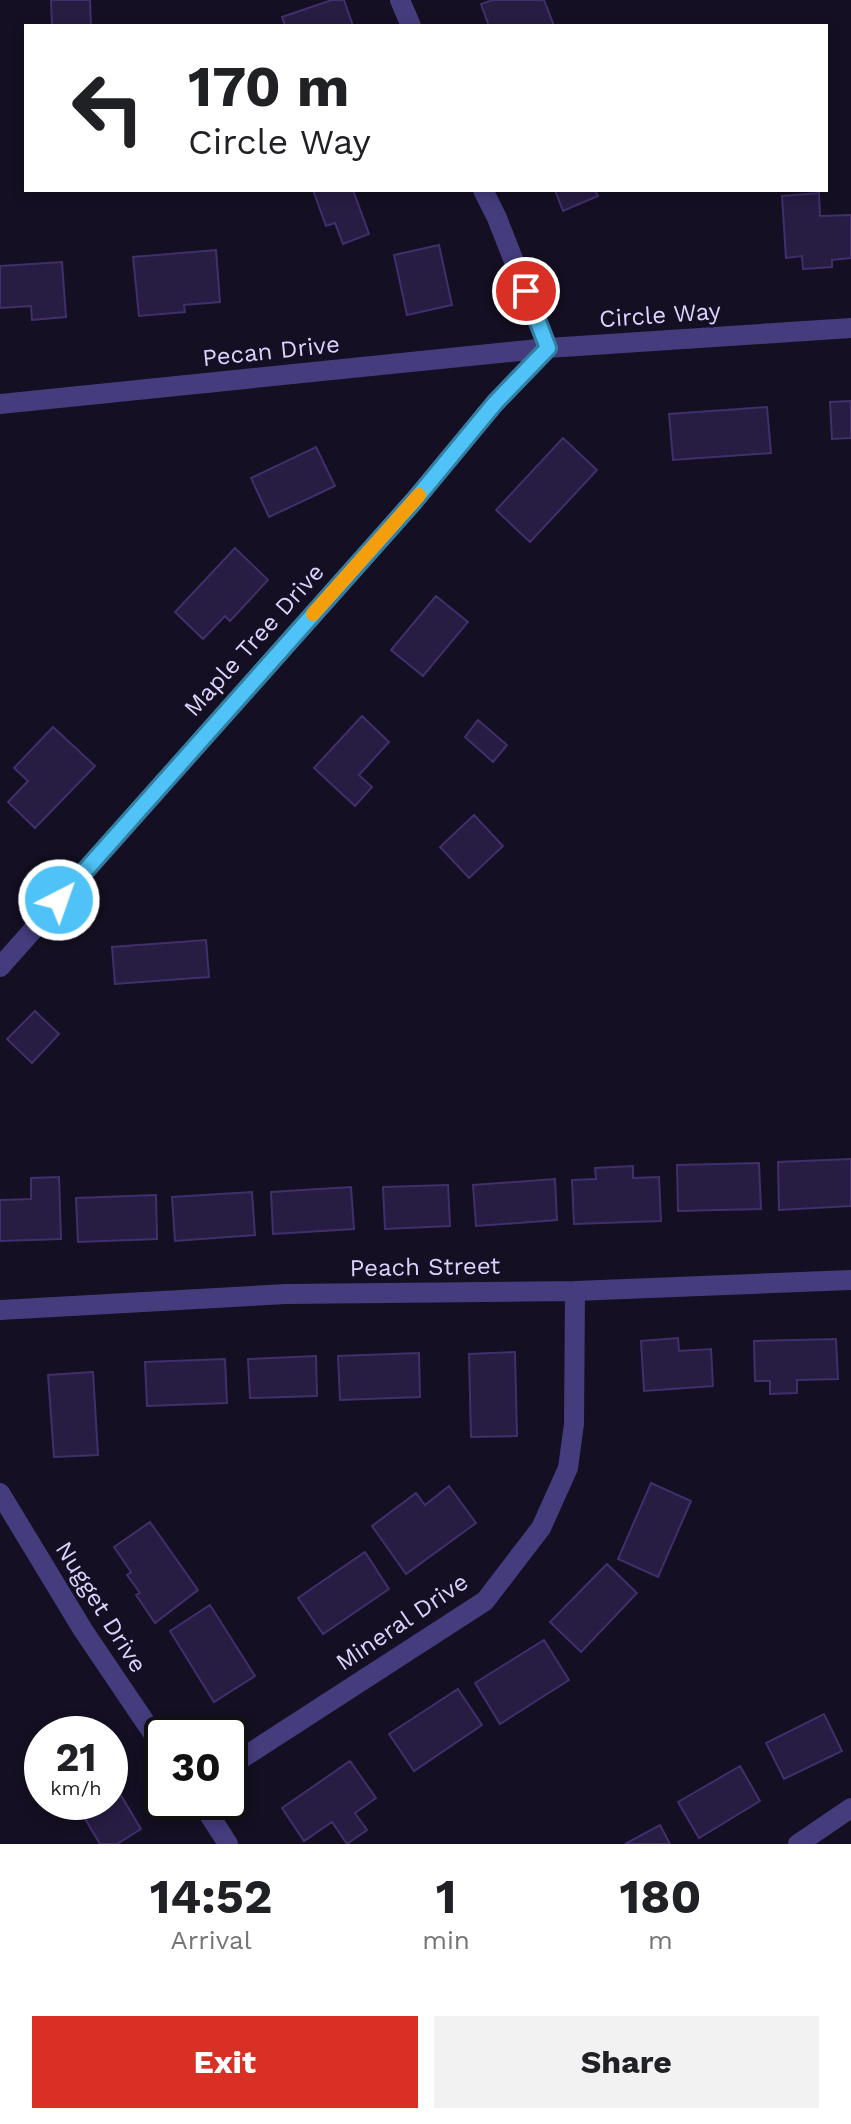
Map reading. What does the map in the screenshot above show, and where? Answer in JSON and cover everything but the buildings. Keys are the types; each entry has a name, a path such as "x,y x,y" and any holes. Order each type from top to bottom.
{"street":[{"path":"400,0 410,24"},
{"path":"484,192 548,348"},
{"name":"Circle Way","path":"548,348 851,328"},
{"name":"Pecan Drive","path":"0,404 548,348"},
{"name":"Maple Tree Drive","path":"0,967 414,501 495,403 548,348"},
{"name":"Peach Street","path":"0,1310 286,1294 575,1291 851,1280"},
{"name":"Mineral Drive","path":"248,1754 485,1601 541,1528 568,1468 574,1424 575,1291"},
{"name":"Nugget Drive","path":"0,1493 83,1630 144,1720"},
{"path":"798,1844 851,1808"},
{"path":"213,1820 228,1844"}],"slow traffic":[{"path":"313,614 419,495"}],"route":[{"path":"59,900 414,501 495,403 548,348 526,291"}]}
